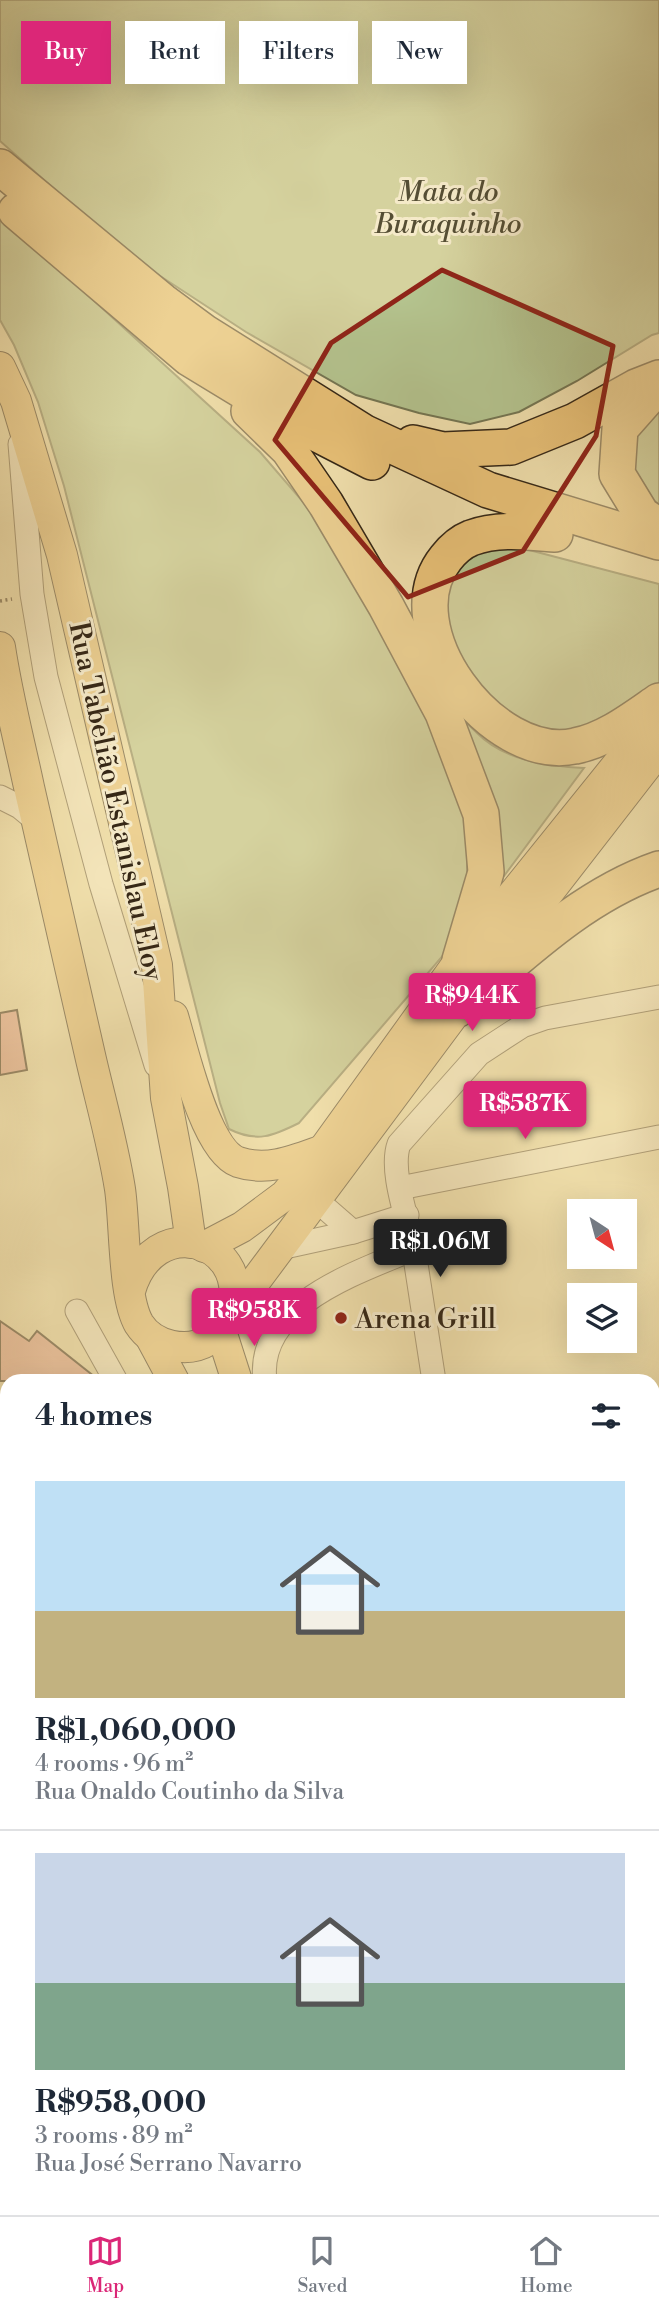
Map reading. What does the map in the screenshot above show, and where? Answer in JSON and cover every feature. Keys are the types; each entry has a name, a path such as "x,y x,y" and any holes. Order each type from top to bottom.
{"highway":[{"path":"0,167 162,301 204,332 365,433 488,490 659,542"},
{"path":"0,198 248,410 289,450 327,504 443,713 481,814 486,872 460,960"},
{"path":"188,358 296,423 411,481 495,515 659,564"},
{"path":"365,433 443,450 510,447 575,421 636,387 659,378"},
{"path":"659,389 649,396 620,429 617,474 642,515 659,526"},
{"path":"555,534 496,532 471,538 453,550 442,564 432,583 430,619 445,661 463,691 486,716 511,734 552,748 574,747 593,740 620,727 659,701"},
{"path":"458,1009 562,921 604,895 659,869"}],"main road":[{"name":"Rua Tabelião Estanislau Eloy","path":"0,367 16,401 62,555 157,965 166,1098 183,1187 198,1245"},
{"path":"1,665 120,1188 130,1291 136,1316 170,1374"},
{"path":"198,1245 264,1212 285,1195 323,1150 460,960 659,713"},
{"path":"151,1338 169,1345 188,1347 207,1342 227,1321 458,1009 659,750"},
{"path":"157,965 202,1113 226,1155 258,1166 279,1165 323,1150"},
{"path":"130,1291 139,1267 157,1249 172,1243 198,1245 221,1257 232,1273 236,1291 227,1321 236,1374"}],"street":[{"path":"16,401 32,594 46,677 101,884 166,1098"},
{"path":"0,797 20,807 37,821"},
{"path":"433,1374 407,1215 400,1188 396,1156 399,1144 480,1055 522,1026 545,1018 659,997"},
{"path":"400,1188 659,1137"},
{"path":"315,1199 353,1232"},
{"path":"281,1248 353,1232 407,1215"},
{"path":"265,1374 270,1342 280,1327 307,1301 339,1280 413,1249"},
{"path":"77,1311 112,1374"}],"highlighted area":[{"path":"442,270 613,346 596,436 523,551 408,597 275,440 331,343"}],"green space":[{"name":"Mata do Buraquinho","path":"0,0 659,0 659,333 519,412 470,424 356,395 246,332 131,257 0,141"},
{"path":"0,215 260,452 316,517 421,692 467,825 467,909 446,952 299,1123 273,1134 248,1136 229,1129 220,1103 64,486 38,402 14,345 0,320"},
{"path":"659,405 659,504 651,499 633,474 637,424"},
{"path":"510,545 659,584 659,683 633,705 582,733 544,732 512,720 450,660 442,581 467,551"},
{"path":"443,697 477,733 500,750 541,763 584,768 504,876 497,876"}],"building":[{"path":"17,1010 27,1070 0,1075 0,1013"},
{"path":"0,1321 29,1341 37,1331 91,1374 0,1374"}],"place":[{"name":"Arena Grill","path":"341,1318"}]}
